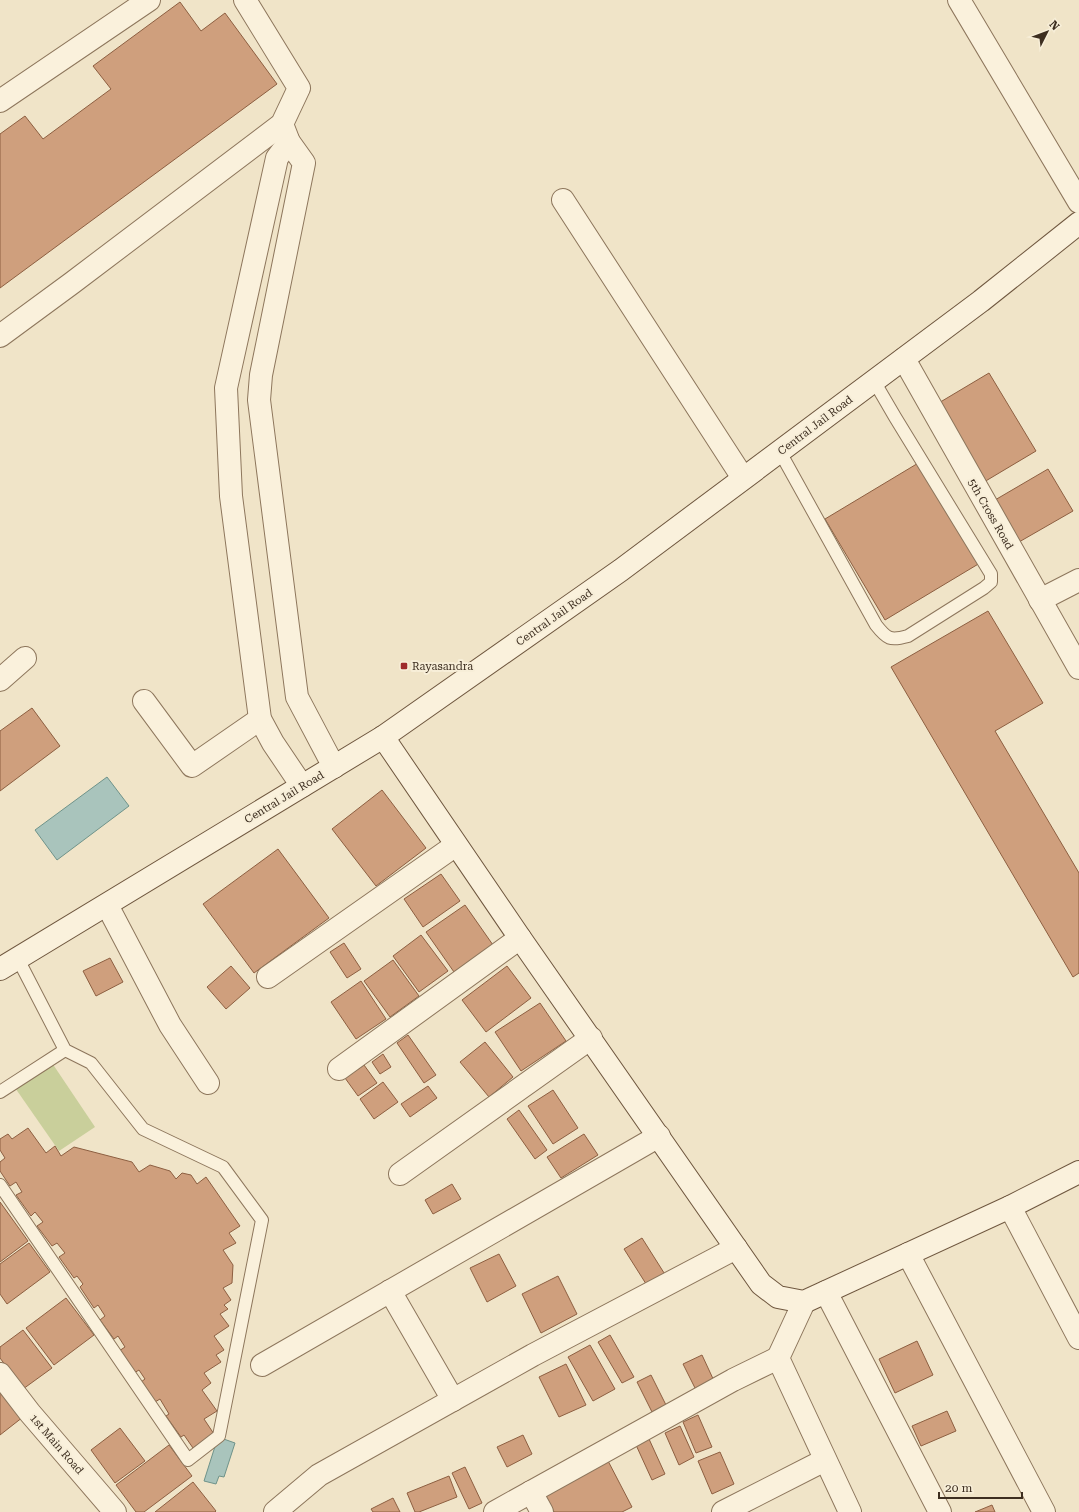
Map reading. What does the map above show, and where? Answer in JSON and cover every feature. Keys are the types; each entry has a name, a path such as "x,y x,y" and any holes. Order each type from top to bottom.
{"street":[{"path":"0,101 149,0"},
{"path":"245,0 299,88 277,158 226,388 231,496 260,719 302,786"},
{"path":"959,0 1079,202"},
{"path":"286,133 304,163 261,375 259,400 297,697 334,767"},
{"path":"0,336 72,283 286,133"},
{"path":"563,200 743,478"},
{"name":"Central Jail Road","path":"9,964 383,737 621,570 981,301 1079,223"},
{"path":"246,299 275,307"},
{"name":"5th Cross Road","path":"904,359 1079,668"},
{"path":"1040,600 1079,580"},
{"path":"0,680 26,658"},
{"path":"144,701 192,766 260,719"},
{"path":"383,737 520,938 761,1284 778,1297 804,1302 1010,1207 1079,1172"},
{"path":"268,977 456,845"},
{"path":"106,905 170,1025 208,1083"},
{"path":"339,1069 520,938"},
{"path":"400,1174 591,1038"},
{"path":"262,1365 659,1136"},
{"path":"1010,1207 1079,1338"},
{"path":"275,1512 319,1475 533,1355 736,1248"},
{"path":"908,1254 1044,1512"},
{"path":"390,1291 453,1400"},
{"path":"826,1292 940,1512"},
{"path":"495,1512 733,1380 778,1358 804,1302"},
{"path":"778,1358 850,1512"},
{"name":"1st Main Road","path":"0,1374 30,1413 115,1512"},
{"path":"723,1512 825,1460"},
{"path":"531,1492 542,1512"}],"lane":[{"path":"780,452 876,625 886,638 897,640 908,636 984,588 991,582 991,574 874,381"},
{"path":"0,1185 188,1460 219,1436 262,1220 223,1168 144,1128 91,1063 65,1050 9,964"},
{"path":"0,1092 65,1050"}],"green space":[{"path":"48,1057 95,1127 59,1151 11,1082"}],"water":[{"path":"107,777 129,806 57,860 35,830"},
{"path":"218,1437 235,1443 224,1477 219,1476 216,1484 204,1481"}],"building":[{"path":"180,2 201,31 225,13 277,84 0,288 0,134 25,116 43,139 111,89 93,66"},
{"path":"989,373 1036,451 984,482 937,404"},
{"path":"920,462 980,563 885,620 825,519"},
{"path":"1048,469 1073,511 1019,542 995,500"},
{"path":"988,611 1043,703 995,731 1079,873 1079,973 1073,977 891,667"},
{"path":"32,708 60,746 0,791 0,731"},
{"path":"382,790 426,848 376,886 332,829"},
{"path":"278,849 329,918 254,973 203,904"},
{"path":"441,874 460,901 423,927 404,899"},
{"path":"465,905 493,945 454,972 426,932"},
{"path":"421,935 448,971 419,992 393,956"},
{"path":"344,943 361,969 347,978 330,952"},
{"path":"110,958 123,982 96,996 83,971"},
{"path":"393,960 419,996 390,1017 364,981"},
{"path":"231,966 250,988 226,1009 207,987"},
{"path":"507,966 531,998 486,1032 462,1000"},
{"path":"361,981 386,1019 356,1039 331,1002"},
{"path":"540,1003 566,1041 521,1071 495,1032"},
{"path":"408,1035 436,1075 424,1083 397,1043"},
{"path":"485,1042 513,1077 489,1097 460,1062"},
{"path":"383,1054 391,1067 380,1074 372,1062"},
{"path":"364,1065 377,1083 358,1096 345,1078"},
{"path":"383,1082 398,1102 374,1119 360,1099"},
{"path":"428,1086 437,1098 410,1117 401,1104"},
{"path":"553,1090 578,1128 553,1144 528,1106"},
{"path":"519,1110 547,1150 535,1159 507,1119"},
{"path":"28,1128 46,1153 55,1146 61,1156 74,1147 132,1162 139,1172 150,1165 170,1171 176,1179 182,1173 191,1175 197,1184 206,1177 240,1226 229,1233 236,1243 223,1250 233,1265 232,1283 223,1288 231,1300 224,1305 228,1309 220,1314 229,1326 214,1336 224,1350 216,1355 221,1362 204,1373 211,1383 202,1390 217,1411 204,1419 214,1434 193,1448 184,1435 181,1437 166,1416 169,1414 160,1399 155,1402 141,1382 145,1379 139,1370 134,1373 119,1351 125,1347 118,1336 114,1339 100,1320 105,1316 98,1305 94,1308 80,1287 83,1284 77,1276 74,1278 59,1257 65,1253 57,1243 52,1246 37,1226 43,1222 35,1212 31,1216 16,1195 22,1192 16,1182 10,1186 0,1171 0,1162 5,1158 0,1150 0,1139 8,1134 12,1139"},
{"path":"584,1134 598,1155 561,1178 547,1157"},
{"path":"452,1184 461,1199 433,1214 425,1200"},
{"path":"0,1202 28,1241 0,1262"},
{"path":"642,1238 666,1276 648,1287 624,1249"},
{"path":"29,1243 50,1272 7,1304 0,1294 0,1264"},
{"path":"499,1254 516,1286 487,1302 470,1268"},
{"path":"558,1276 577,1314 541,1333 522,1294"},
{"path":"66,1298 94,1335 54,1365 26,1328"},
{"path":"23,1330 52,1368 23,1389 0,1358 0,1347"},
{"path":"610,1335 634,1377 622,1383 598,1342"},
{"path":"917,1341 933,1375 895,1393 879,1359"},
{"path":"590,1345 615,1389 593,1401 568,1357"},
{"path":"702,1355 715,1383 697,1392 683,1364"},
{"path":"566,1364 586,1405 559,1417 539,1377"},
{"path":"651,1375 666,1405 652,1412 637,1382"},
{"path":"0,1388 23,1417 0,1435"},
{"path":"947,1411 956,1431 921,1446 912,1426"},
{"path":"698,1415 712,1447 696,1453 683,1422"},
{"path":"680,1426 694,1457 679,1465 665,1433"},
{"path":"120,1428 145,1461 115,1483 91,1450"},
{"path":"523,1435 532,1454 507,1467 497,1447"},
{"path":"649,1439 665,1474 652,1480 636,1445"},
{"path":"169,1445 192,1476 144,1512 136,1512 116,1485"},
{"path":"720,1452 734,1484 712,1494 698,1461"},
{"path":"607,1459 632,1507 622,1512 554,1512 543,1491"},
{"path":"465,1467 482,1503 469,1509 452,1473"},
{"path":"449,1476 457,1497 419,1512 415,1512 407,1493"},
{"path":"193,1482 216,1511 215,1512 155,1512"},
{"path":"393,1498 400,1512 373,1512 371,1509"},
{"path":"992,1505 995,1512 975,1512"}],"place":[{"name":"Rayasandra","path":"404,666"}]}
